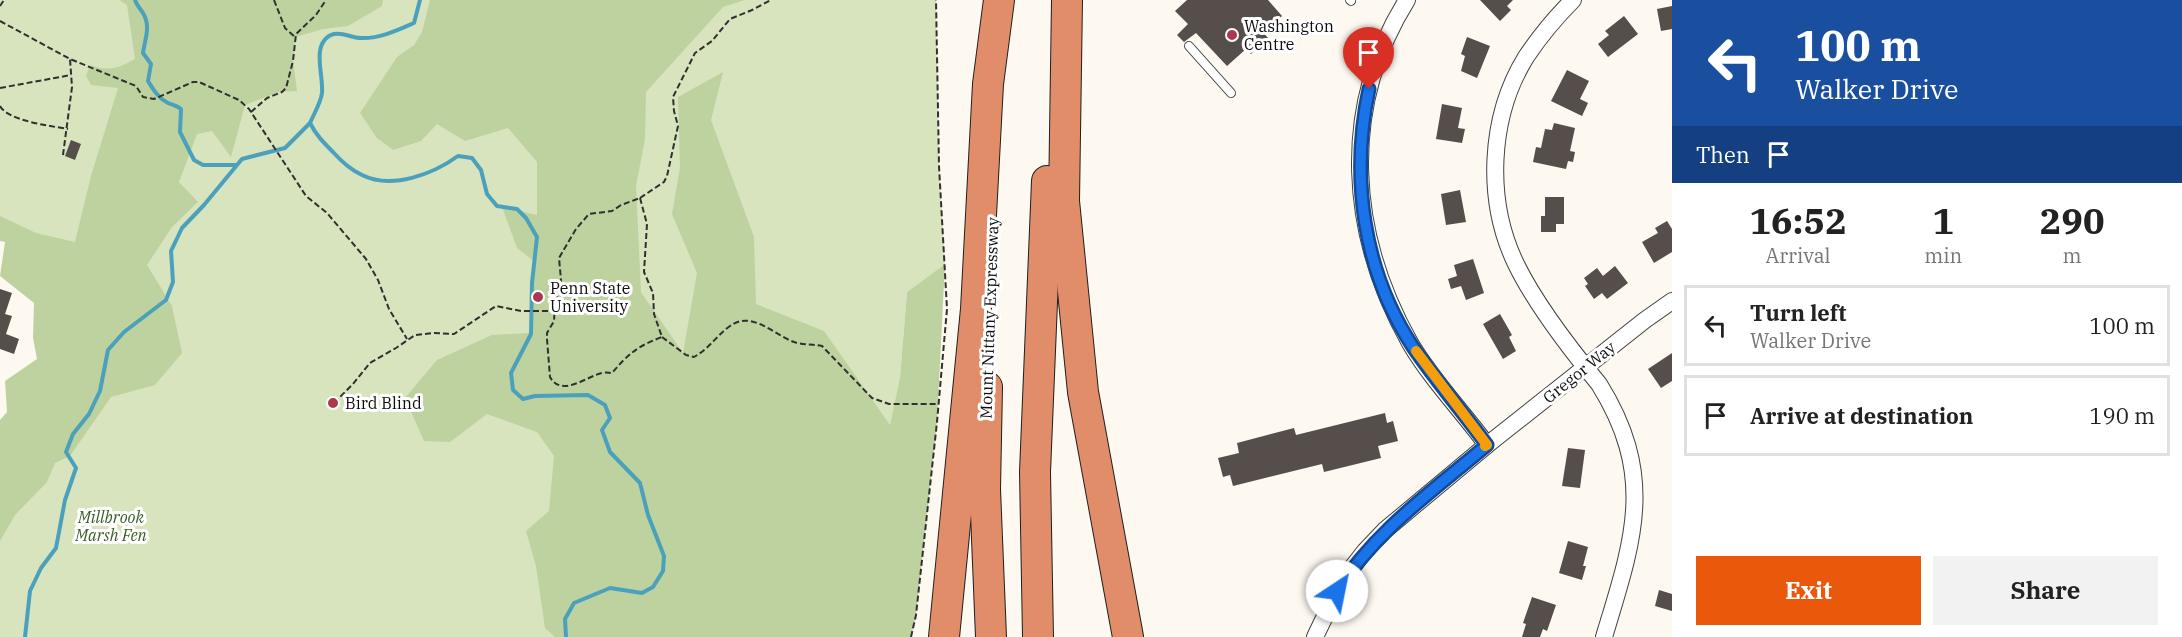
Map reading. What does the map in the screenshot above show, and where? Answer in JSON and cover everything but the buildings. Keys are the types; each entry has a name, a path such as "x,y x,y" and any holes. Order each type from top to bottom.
{"highway":[{"path":"944,637 976,309 988,84 1000,0"},
{"name":"Mount Nittany Expressway","path":"991,637 986,542 985,439 1000,0"},
{"path":"1038,637 1035,472 1055,0"},
{"path":"1067,0 1066,213 1083,392 1128,637"}],"street":[{"path":"1407,0 1397,15 1378,57 1364,111 1360,176 1368,240 1384,293 1412,345 1487,445"},
{"path":"1573,0 1543,32 1511,87 1496,149 1494,181 1501,222 1514,261 1529,289 1610,401 1626,442 1634,478 1634,522 1630,545 1604,637"},
{"name":"Gregor Way","path":"1315,637 1337,591 1365,551 1385,530 1487,445 1672,301"}],"lane":[{"path":"1189,46 1232,93"}],"path":[{"path":"0,6 4,0"},
{"path":"274,0 285,27 295,37"},
{"path":"251,112 267,98 280,95 288,84 295,37 316,15 326,0"},
{"path":"662,337 638,346 628,353 612,373 602,372 582,383 566,386 554,382 548,371 547,339 561,280 559,258 588,214 612,211 640,198 664,182 678,126 672,101 695,53 712,41 730,19 771,0"},
{"path":"911,637 916,615 945,349 946,309 939,166 936,0"},
{"path":"0,21 70,59 136,86 143,97 148,99 166,91 199,82 239,100 251,112 306,196 327,213 366,259 378,280 389,309 407,339"},
{"path":"63,155 72,87 70,59"},
{"path":"0,87 71,75"},
{"path":"0,106 2,113 68,129"},
{"path":"640,198 648,224 644,272 653,293 654,314 662,337 686,356 694,357 706,350 731,325 747,321 758,322 797,344 822,346 872,398 888,404 938,404"},
{"path":"334,403 370,363 415,335 454,334 496,306 521,311 555,311"}],"green space":[{"name":"Penn State University","path":"0,0 936,0 939,166 945,264 907,292 900,377 890,426 898,637 0,637 0,470 138,320 0,233"},
{"path":"119,0 383,0 382,6 348,26 323,29 295,37 293,61 297,91 279,92 245,105 231,157 212,131 197,134 179,182 198,202 172,227 147,265 172,306 182,353 155,385 111,397 70,456 55,463 47,482 15,515 0,541 0,420 7,412 5,381 37,359 33,338 34,303 0,276 5,242 0,241 0,216 36,233 75,242 91,176 118,88 91,85 86,76 90,65 113,68 135,59 127,5"},
{"path":"430,0 745,0 723,7 646,92 645,139 636,186 641,292 683,353 697,273 672,214 680,168 678,97 723,72 711,120 754,237 756,304 824,331 890,425 900,377 907,292 945,264 937,422 916,615 911,637 555,637 545,628 536,566 526,531 549,511 554,456 537,432 487,414 450,442 424,441 405,398 437,360 492,335 530,333 530,283 534,261 517,248 502,207 537,215 537,162 508,128 465,141 437,124 421,141 393,150 377,138 360,113 397,57 414,45 422,32"}],"waterway":[{"path":"135,0 147,23 143,53 151,64 148,81 161,99 181,109 180,132 194,160 203,165 236,165"},
{"path":"420,0 414,23 381,36 357,38 334,34 324,40 320,56 322,93 310,123 320,139 343,162 358,173 374,179 386,181 412,178 437,169 458,156 472,158 481,170 487,194 497,206 517,209 526,218 537,237 532,283 531,334 511,373 513,390 523,399 535,396 588,395 605,405 610,418 602,430 610,452 640,483 648,515 664,556 663,571 653,587 642,593 610,588 574,603 565,619 566,637"},
{"path":"25,637 30,591 41,568 56,548 65,500 76,468 66,452 73,434 89,414 100,391 108,350 124,332 166,300 173,282 171,251 182,228 242,159 285,148 310,123"}],"slow traffic":[{"path":"1416,351 1487,445 1485,446"}],"place":[{"name":"Washington Centre","path":"1232,35"},
{"name":"Penn State University","path":"538,297"},
{"name":"Bird Blind","path":"333,403"}],"route":[{"path":"1337,591 1365,551 1385,530 1487,445 1412,345 1384,293 1368,240 1361,198 1360,154 1364,111 1369,89"}],"park label":[{"name":"Millbrook Marsh Fen","path":"111,526"}]}
